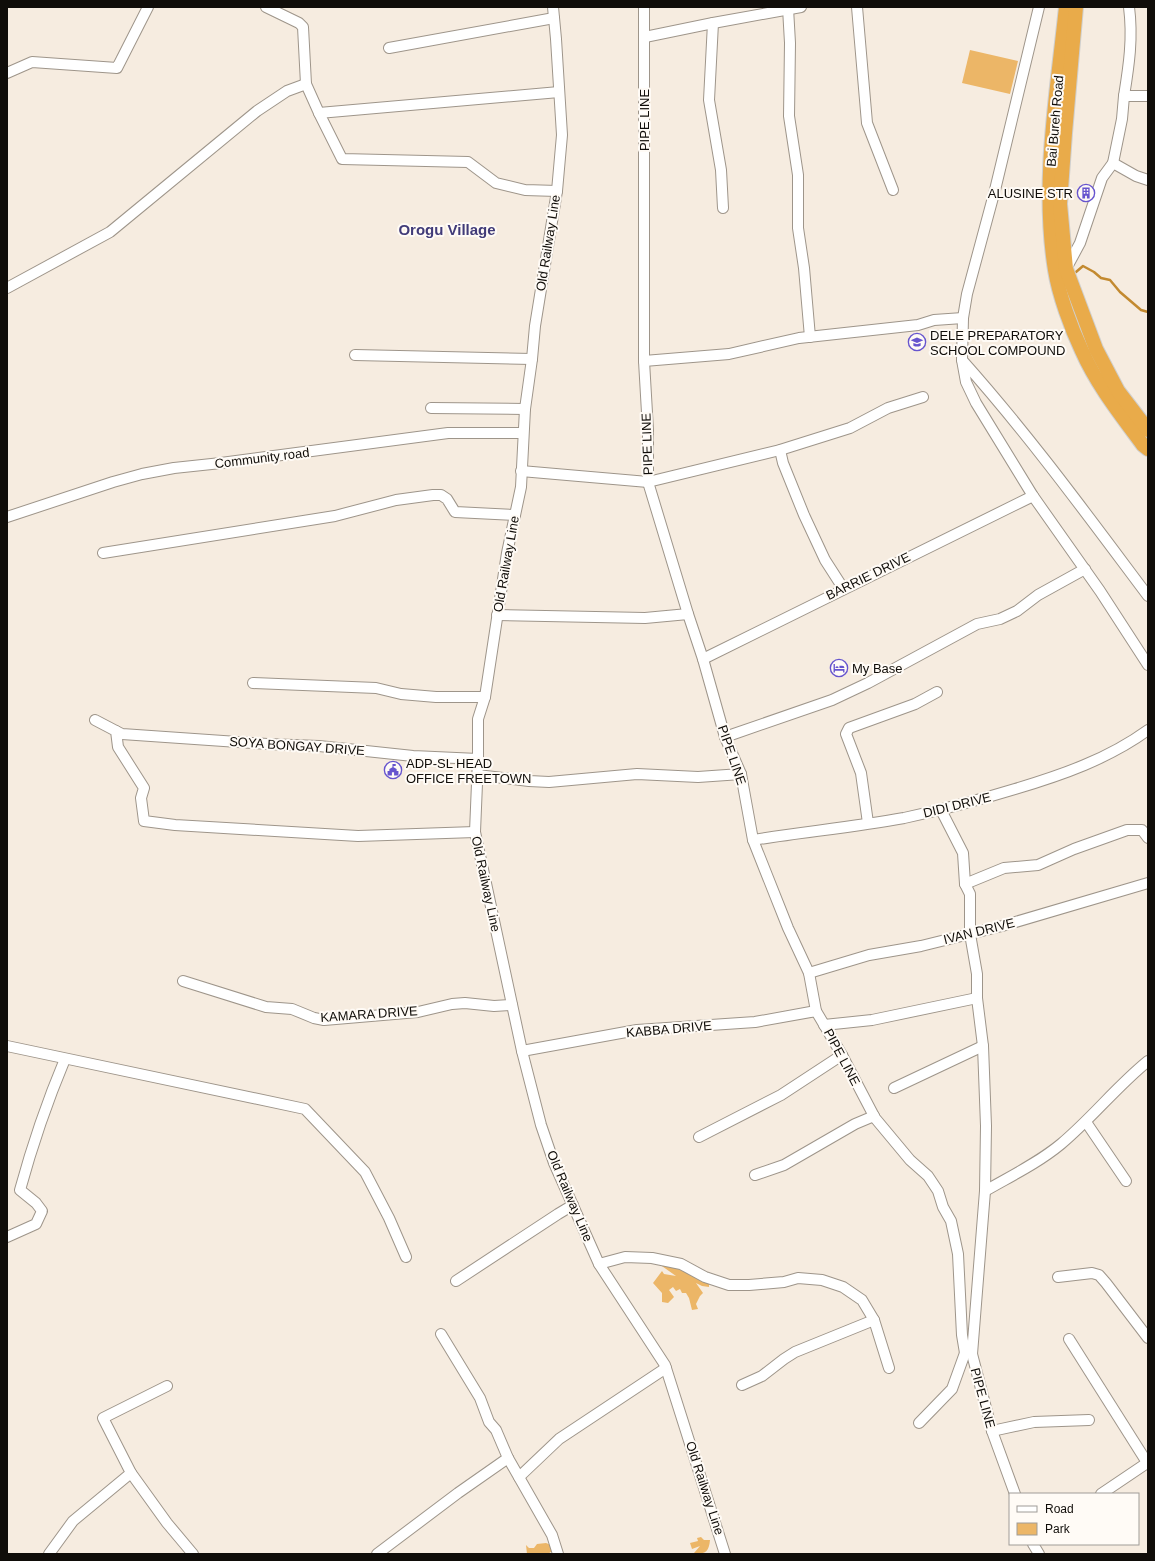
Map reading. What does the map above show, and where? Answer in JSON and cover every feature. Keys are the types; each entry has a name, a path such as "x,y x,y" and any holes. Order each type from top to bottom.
{"highway":[{"name":"Bai Bureh Road","path":"1066,7 1054,118 1048,200 1055,271 1066,310 1082,351 1108,397 1148,449"},
{"name":"Bai Bureh Road","path":"1076,7 1060,204 1066,269 1096,349 1118,390 1148,430"}],"street":[{"path":"7,73 32,62 117,68 148,7"},
{"path":"266,7 299,23 303,27 306,84 342,159 468,162 496,183 525,190 557,191"},
{"name":"Old Railway Line","path":"553,7 562,135 557,191 535,326 525,410 521,487 507,553 485,697 478,719 475,832 522,1051 543,1131 554,1163 599,1264 666,1368 725,1554"},
{"name":"PIPE LINE","path":"644,7 644,361 648,430 648,482 703,659 725,737 741,774 754,840 788,928 809,973 816,1011 842,1055 874,1116 910,1160 928,1176 938,1191 943,1207 951,1221 958,1254 962,1335 992,1432 1015,1493"},
{"path":"645,37 788,8 801,7"},
{"path":"857,7 868,123 893,190"},
{"path":"1039,7 995,190 967,294 963,318 962,360 966,382 976,403 1033,496 1085,570 1148,665"},
{"path":"1066,269 1080,243 1102,178 1113,163 1122,119 1131,49 1132,30 1129,7"},
{"path":"788,8 790,43 789,116 798,175 798,228 804,268 810,337"},
{"path":"389,48 554,18"},
{"path":"713,23 709,100 721,170 723,208"},
{"path":"7,288 110,232 257,111 287,91 306,84"},
{"path":"319,113 559,92"},
{"path":"1124,96 1148,96"},
{"path":"1113,163 1136,176 1148,180"},
{"path":"644,361 729,354 799,338 918,325 934,320 963,318"},
{"path":"355,355 532,359"},
{"path":"962,360 997,399 1034,445 1148,596"},
{"path":"521,471 648,482 780,450 850,428 888,408 923,397"},
{"path":"431,408 525,410"},
{"name":"Community road","path":"7,517 113,482 142,474 174,468 448,433 523,433"},
{"path":"780,450 783,463 804,515 825,560 843,588"},
{"path":"103,553 335,516 396,500 433,495 440,495 446,499 454,512 515,515"},
{"name":"BARRIE DRIVE","path":"703,659 843,588 1033,496"},
{"path":"725,737 832,700 868,683 977,624 1000,620 1017,611 1038,595 1085,570"},
{"path":"497,615 645,618 688,614"},
{"path":"253,683 376,688 401,694 436,697 485,697"},
{"path":"868,823 861,773 846,734 849,728 915,704 937,692"},
{"name":"SOYA BONGAY DRIVE","path":"95,720 122,734 319,746 413,756 478,759"},
{"name":"DIDI DRIVE","path":"754,840 903,818 941,810 1026,786 1091,763 1127,745 1148,730"},
{"path":"116,731 118,747 144,788 141,798 144,821 175,825 358,836 475,832"},
{"path":"477,775 549,782 637,774 698,777 741,774"},
{"path":"919,1422 952,1389 968,1354 985,1191 986,1126 983,1046 977,998 977,974 970,934 970,894 965,884 963,853 941,810"},
{"path":"965,884 1004,868 1038,865 1074,849 1127,830 1142,830 1148,838"},
{"name":"IVAN DRIVE","path":"809,973 869,955 921,946 1002,926 1148,883"},
{"name":"KAMARA DRIVE","path":"183,982 266,1007 292,1009 314,1018 324,1020 418,1012 452,1004 465,1003 494,1006 512,1004"},
{"path":"824,1025 872,1020 977,998"},
{"name":"KABBA DRIVE","path":"522,1051 637,1030 755,1022 816,1011"},
{"path":"7,1046 305,1109 365,1172 389,1218 406,1257"},
{"path":"894,1088 983,1046"},
{"path":"700,1137 781,1095 842,1055"},
{"path":"7,1238 36,1224 42,1211 36,1203 20,1190 29,1156 64,1059"},
{"path":"985,1191 1036,1162 1061,1144 1086,1122 1148,1060"},
{"path":"755,1175 784,1165 855,1124 874,1116"},
{"path":"1086,1122 1126,1181"},
{"path":"456,1281 573,1205"},
{"path":"599,1264 625,1257 652,1258 681,1264 705,1277 729,1285 784,1282 798,1278 822,1280 843,1287 862,1300 874,1320 889,1368"},
{"path":"1058,1277 1092,1273 1098,1275 1106,1283 1148,1338"},
{"path":"742,1384 762,1376 795,1352 874,1320"},
{"path":"441,1334 480,1398 489,1422 496,1430 508,1458 552,1535 558,1554"},
{"path":"1069,1339 1148,1463 1103,1493"},
{"path":"520,1477 559,1439 666,1368"},
{"path":"167,1386 103,1418 131,1472 167,1523 193,1554"},
{"path":"992,1432 1034,1422 1089,1420"},
{"path":"377,1554 458,1493 508,1458"},
{"path":"49,1554 73,1521 131,1472"},
{"path":"1034,1545 1039,1554"}],"green space":[{"path":"970,50 1018,61 1010,94 962,83"},
{"path":"659,1264 679,1265 709,1282 709,1287 696,1283 703,1293 696,1304 698,1309 692,1310 686,1293 682,1293 680,1289 676,1291 673,1287 669,1290 674,1297 668,1303 662,1302 662,1293 653,1283 662,1271 664,1274 676,1276"},
{"path":"701,1537 704,1540 710,1540 709,1547 702,1553 695,1554 694,1553 700,1546 692,1549 690,1543 698,1541 697,1538"},
{"path":"546,1543 551,1545 552,1551 548,1554 527,1554 526,1545 529,1548 534,1548 537,1544"}],"waterway":[{"path":"1076,272 1083,266 1101,278 1110,280 1120,292 1141,310 1148,312"}],"place":[{"name":"ALUSINE STR","path":"1086,193"},
{"name":"DELE PREPARATORY SCHOOL COMPOUND","path":"917,342"},
{"name":"My Base","path":"839,668"},
{"name":"ADP-SL HEAD OFFICE FREETOWN","path":"393,770"}],"district":[{"name":"Orogu Village","path":"447,229"}]}
